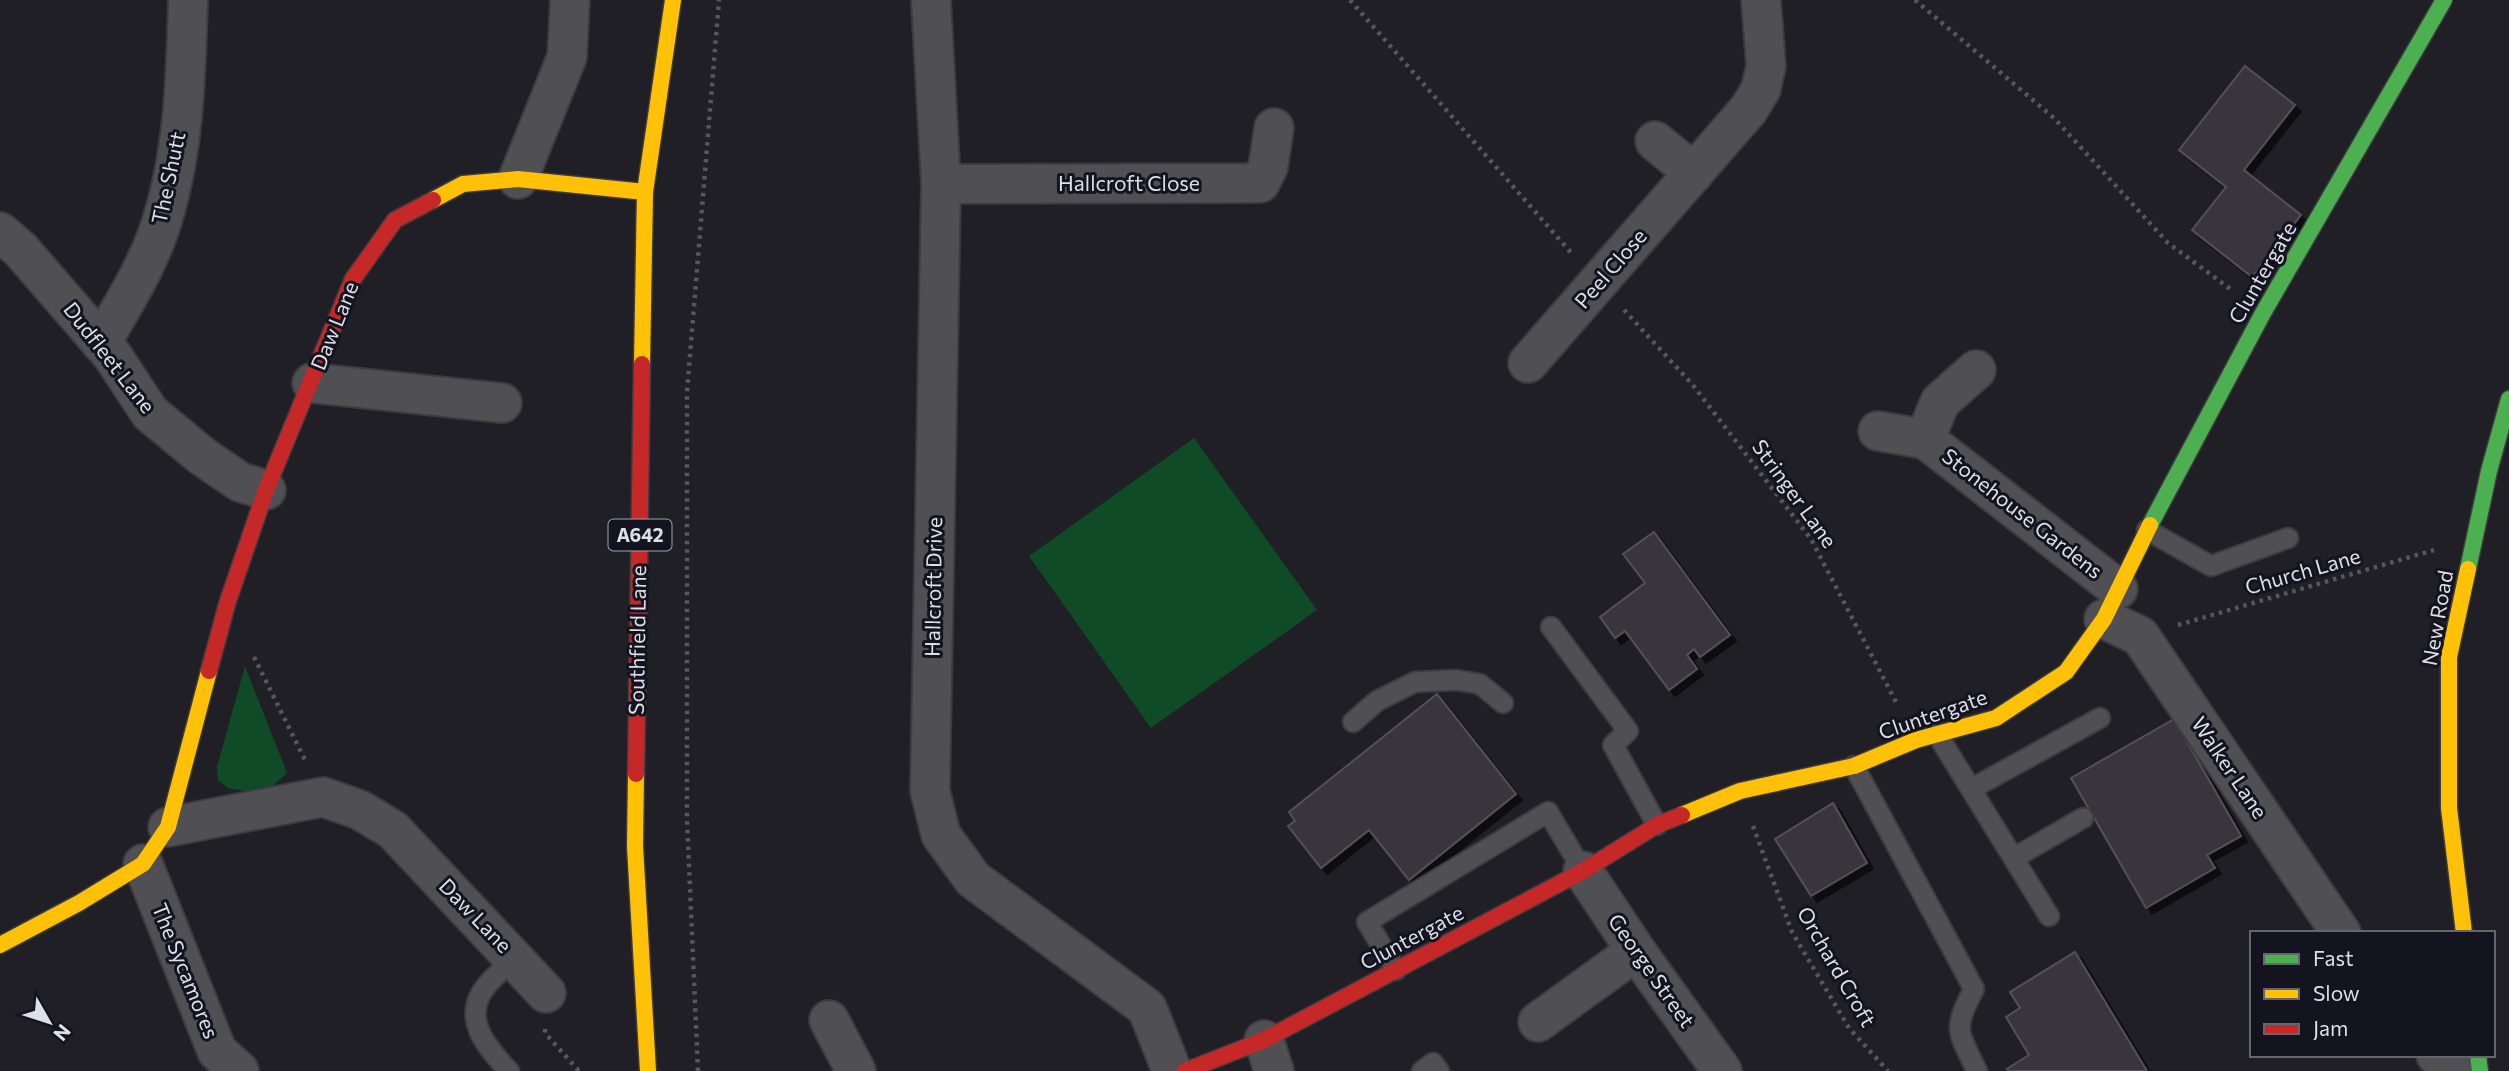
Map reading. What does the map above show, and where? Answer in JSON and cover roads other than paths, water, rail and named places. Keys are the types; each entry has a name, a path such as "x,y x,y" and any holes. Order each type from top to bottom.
{"main road":[{"name":"Southfield Lane","path":"648,1071 635,846 645,192 673,0"},
{"name":"Cluntergate","path":"1185,1071 1269,1056 1396,970 1583,871 1657,825 1740,791 1854,766 1937,734 1996,718 2066,672 2111,604 2147,530 2263,313 2444,0"},
{"name":"Daw Lane","path":"0,945 79,903 143,864 168,827 227,604 266,490 353,279 395,220 463,184 518,179 645,192"},
{"name":"New Road","path":"2464,931 2449,808 2449,657 2490,471 2509,399"}],"street":[{"name":"The Shutt","path":"101,343 133,287 158,234 172,182 186,93 188,0"},
{"path":"518,179 567,57 570,0"},
{"name":"Hallcroft Drive","path":"931,0 941,184 930,791 941,835 973,879 1147,1008 1172,1071"},
{"name":"Peel Close","path":"1528,363 1749,109 1761,89 1766,66 1760,0"},
{"name":"Hallcroft Close","path":"941,184 1260,183 1268,167 1274,128"},
{"path":"1655,141 1694,173"},
{"name":"Dudfleet Lane","path":"0,232 20,249 101,343 150,413 202,456 240,482 266,490"},
{"name":"Stonehouse Gardens","path":"1925,439 1940,402 1976,370"},
{"path":"312,383 502,403"},
{"name":"Stonehouse Gardens","path":"1878,431 1925,439 2111,604"},
{"name":"Walker Lane","path":"2111,604 2140,636 2340,931"},
{"name":"Daw Lane","path":"168,827 323,797 360,810 393,830 546,993"},
{"name":"The Sycamores","path":"143,864 217,1051 239,1071"},
{"name":"George Street","path":"1583,871 1636,951 1722,1071"},
{"path":"1538,1022 1636,951"},
{"path":"829,1020 856,1071"},
{"path":"2438,1057 2455,1071"}],"lane":[{"path":"2147,530 2211,566 2288,538"},
{"path":"1551,627 1628,731 1613,745 1657,825"},
{"path":"1353,722 1377,701 1415,682 1456,680 1480,684 1503,703"},
{"path":"1971,789 2100,718"},
{"path":"1937,734 2049,916"},
{"path":"1854,766 1974,989 1960,1014 1959,1034 1977,1071"},
{"path":"1396,970 1367,922 1548,812 1583,871"},
{"path":"2014,858 2083,818"},
{"path":"509,1071 492,1054 476,1028 476,1007 485,987 515,958"},
{"path":"1422,1071 1433,1063 1439,1071"}]}
